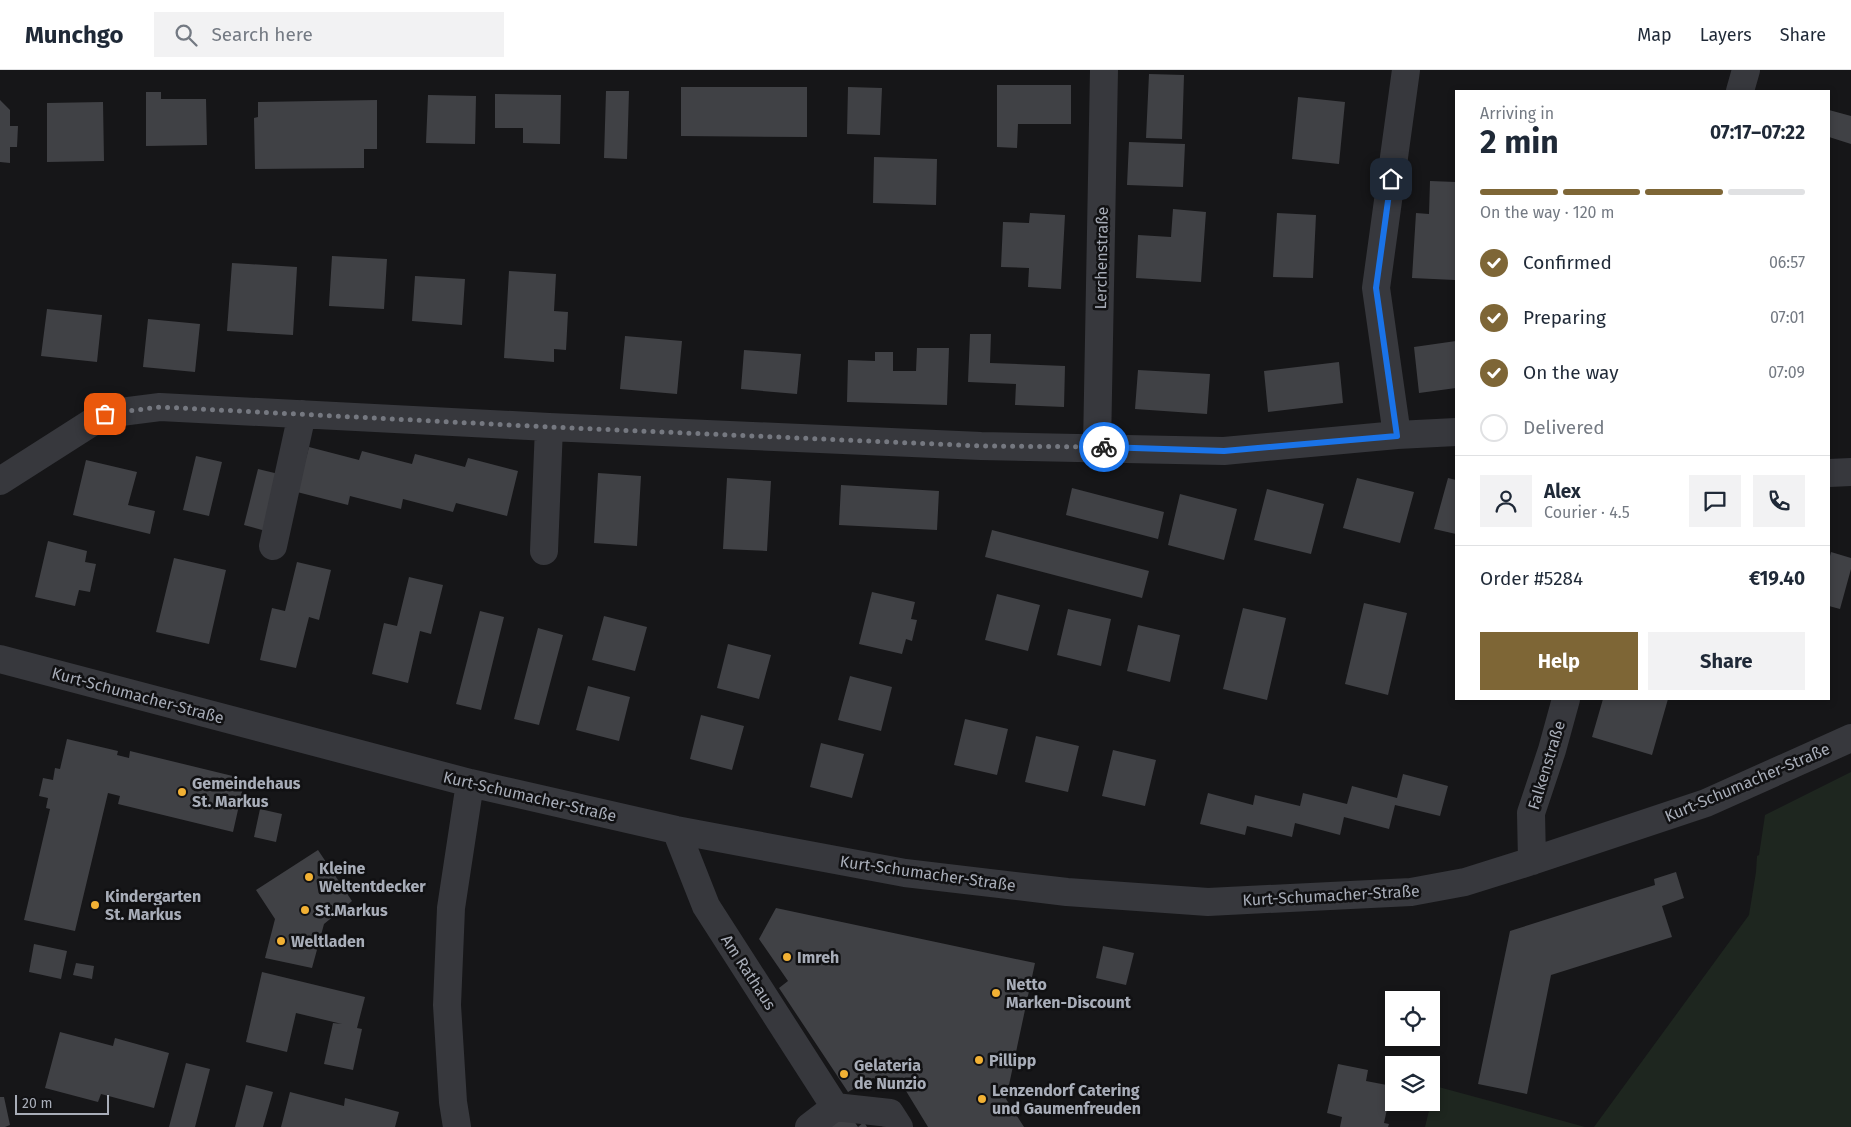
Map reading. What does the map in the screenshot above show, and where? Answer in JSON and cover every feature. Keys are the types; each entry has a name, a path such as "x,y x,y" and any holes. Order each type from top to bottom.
{"street":[{"name":"Lerchenstraße","path":"1097,447 1104,70"},
{"path":"1397,436 1376,288 1406,70"},
{"path":"1740,90 1746,70"},
{"path":"0,481 105,414 160,407 549,427 981,446 1224,451 1455,432"},
{"path":"273,546 302,414"},
{"path":"544,551 549,427"},
{"path":"1830,473 1851,472"},
{"name":"Kurt-Schumacher-Straße","path":"0,659 470,783 676,830 905,873 1067,892 1208,902 1411,892 1465,882 1706,803 1851,738"},
{"name":"Falkenstraße","path":"1532,861 1531,813 1552,750 1566,700"},
{"path":"457,1127 453,1102 447,1005 451,908 470,783"},
{"name":"Am Rathaus","path":"676,830 706,906 835,1107"},
{"path":"809,1127 835,1107 890,1113 899,1127"}],"shaded area":[{"path":"1851,772 1851,1127 1594,1127 1749,915 1765,815"},
{"path":"1440,1087 1585,1127 1425,1127 1429,1111 1440,1111"}],"building":[{"path":"1149,74 1184,75 1182,139 1146,138"},
{"path":"997,85 1071,85 1071,124 1018,124 1017,148 997,147"},
{"path":"681,87 807,87 807,137 681,136"},
{"path":"848,87 882,88 880,135 847,134"},
{"path":"606,91 629,91 627,159 604,158"},
{"path":"146,92 161,92 161,99 206,99 207,145 146,146"},
{"path":"495,94 561,95 560,144 523,143 523,128 495,128"},
{"path":"428,95 476,96 475,144 426,143"},
{"path":"1298,97 1345,102 1339,164 1292,159"},
{"path":"0,100 10,110 10,126 18,126 17,147 10,147 10,163 0,162"},
{"path":"377,100 377,149 364,149 364,168 255,169 254,118 258,117 258,102"},
{"path":"103,102 104,161 47,162 47,103"},
{"path":"1830,110 1851,116 1851,144 1830,137"},
{"path":"1129,142 1185,144 1183,187 1127,185"},
{"path":"874,157 937,159 936,205 873,203"},
{"path":"1430,181 1455,182 1455,280 1412,278 1416,213 1429,214"},
{"path":"1173,209 1206,212 1201,282 1136,278 1138,235 1171,237"},
{"path":"1030,213 1065,215 1061,289 1028,287 1029,268 1001,267 1003,222 1029,223"},
{"path":"1277,213 1316,215 1313,278 1273,277"},
{"path":"332,256 387,259 384,309 329,306"},
{"path":"232,263 297,267 293,335 227,331"},
{"path":"509,271 556,274 554,311 568,312 566,350 554,349 554,362 504,358"},
{"path":"415,276 465,279 462,325 412,321"},
{"path":"47,309 102,315 97,362 41,356"},
{"path":"148,319 200,324 195,372 143,367"},
{"path":"970,334 991,334 990,363 1065,366 1064,407 1015,405 1016,384 968,382"},
{"path":"625,336 682,341 677,394 620,389"},
{"path":"1455,341 1455,388 1419,393 1414,347"},
{"path":"917,348 949,348 947,405 847,402 848,360 875,361 875,352 893,352 893,371 916,371"},
{"path":"744,350 801,354 797,394 741,389"},
{"path":"1339,362 1343,403 1268,412 1264,371"},
{"path":"1138,370 1210,374 1207,414 1135,409"},
{"path":"309,447 359,460 362,451 412,464 415,454 465,467 468,458 518,471 507,516 456,503 453,512 403,499 401,509 350,496 348,505 297,492"},
{"path":"196,456 222,462 209,516 183,510"},
{"path":"86,460 137,472 128,505 155,511 150,534 73,515"},
{"path":"258,469 287,476 273,533 244,525"},
{"path":"598,473 641,476 637,546 594,543"},
{"path":"727,478 771,481 767,551 723,549"},
{"path":"1357,478 1414,492 1400,543 1343,528"},
{"path":"1448,478 1455,480 1455,534 1434,529"},
{"path":"841,485 939,491 937,530 839,525"},
{"path":"1072,488 1164,512 1158,539 1066,515"},
{"path":"1267,489 1324,504 1311,554 1254,540"},
{"path":"1180,494 1237,509 1224,560 1168,545"},
{"path":"992,530 1149,571 1142,598 985,557"},
{"path":"48,541 87,551 85,562 96,564 90,592 79,590 75,606 35,597"},
{"path":"1831,552 1851,558 1851,569 1840,609 1830,606"},
{"path":"174,558 226,570 209,644 156,632"},
{"path":"297,562 331,570 319,620 309,617 296,668 260,660 272,608 285,611"},
{"path":"409,577 443,585 431,634 420,631 408,683 372,674 384,623 397,626"},
{"path":"872,592 915,602 911,619 917,620 912,641 906,639 902,654 859,644"},
{"path":"997,594 1040,605 1028,651 985,640"},
{"path":"1364,603 1407,613 1388,695 1345,684"},
{"path":"1243,608 1286,618 1267,700 1223,689"},
{"path":"1068,609 1111,619 1101,666 1057,655"},
{"path":"480,611 504,617 481,710 456,704"},
{"path":"604,616 647,627 635,671 592,660"},
{"path":"1138,625 1180,635 1170,682 1127,671"},
{"path":"538,628 563,635 539,725 514,719"},
{"path":"728,644 771,655 759,699 717,688"},
{"path":"850,676 892,687 881,731 838,720"},
{"path":"588,686 630,697 619,741 576,730"},
{"path":"1603,700 1668,700 1652,755 1592,737"},
{"path":"701,715 744,726 732,770 690,759"},
{"path":"965,719 1008,729 997,775 954,765"},
{"path":"1036,736 1079,746 1068,792 1025,782"},
{"path":"67,739 118,751 117,755 129,758 130,751 245,779 233,832 118,804 120,796 108,793 75,931 24,920 50,809 46,808 48,798 39,796 43,778 53,780 55,768 60,769"},
{"path":"821,743 864,754 852,798 810,787"},
{"path":"1113,750 1156,760 1145,806 1102,796"},
{"path":"1403,774 1448,786 1440,816 1395,805 1389,829 1344,817 1340,835 1295,823 1292,837 1247,826 1245,835 1200,824 1208,793 1253,805 1255,795 1300,806 1303,793 1347,804 1352,786 1397,798"},
{"path":"260,809 282,814 276,842 254,837"},
{"name":"St.Markus","path":"318,850 352,901 324,924 312,968 265,958 275,919 256,890"},
{"path":"1676,872 1684,898 1662,906 1672,937 1551,975 1527,1094 1478,1084 1510,931 1655,885 1654,879"},
{"path":"776,908 1035,963 1006,1099 1024,1127 928,1127 903,1086 873,1078 848,1092 779,988 788,981 759,939"},
{"path":"34,944 67,951 61,979 29,972"},
{"path":"1103,946 1134,953 1126,985 1096,978"},
{"path":"76,963 94,966 92,979 73,975"},
{"path":"262,972 365,997 357,1028 362,1029 353,1070 324,1064 333,1023 342,1024 296,1013 287,1052 246,1042"},
{"path":"60,1032 113,1046 115,1038 169,1053 154,1108 101,1094 98,1102 45,1088"},
{"path":"186,1063 210,1069 195,1127 169,1127"},
{"path":"1338,1064 1368,1070 1366,1081 1385,1085 1385,1111 1387,1111 1384,1123 1389,1124 1388,1127 1340,1127 1342,1117 1327,1113"},
{"path":"246,1085 273,1092 263,1127 235,1127"},
{"path":"290,1092 344,1106 345,1098 399,1112 395,1127 281,1127"},
{"path":"0,1097 4,1097 10,1125 5,1127 0,1127"},
{"path":"848,1112 858,1127 824,1127"},
{"path":"864,1122 867,1127 858,1127"}],"way so far":[{"path":"105,414 160,407 549,427 981,446 1104,447"}],"place":[{"name":"Gemeindehaus St. Markus","path":"182,792"},
{"name":"Kleine Weltentdecker","path":"309,877"},
{"name":"Kindergarten St. Markus","path":"95,905"},
{"name":"St.Markus","path":"305,910"},
{"name":"Weltladen","path":"281,941"},
{"name":"Imreh","path":"787,957"},
{"name":"Netto Marken-Discount","path":"996,993"},
{"name":"Pillipp","path":"979,1060"},
{"name":"Gelateria de Nunzio","path":"844,1074"},
{"name":"Lenzendorf Catering und Gaumenfreuden","path":"982,1099"}],"route":[{"path":"1104,447 1224,451 1397,436 1376,288 1391,179"}]}
